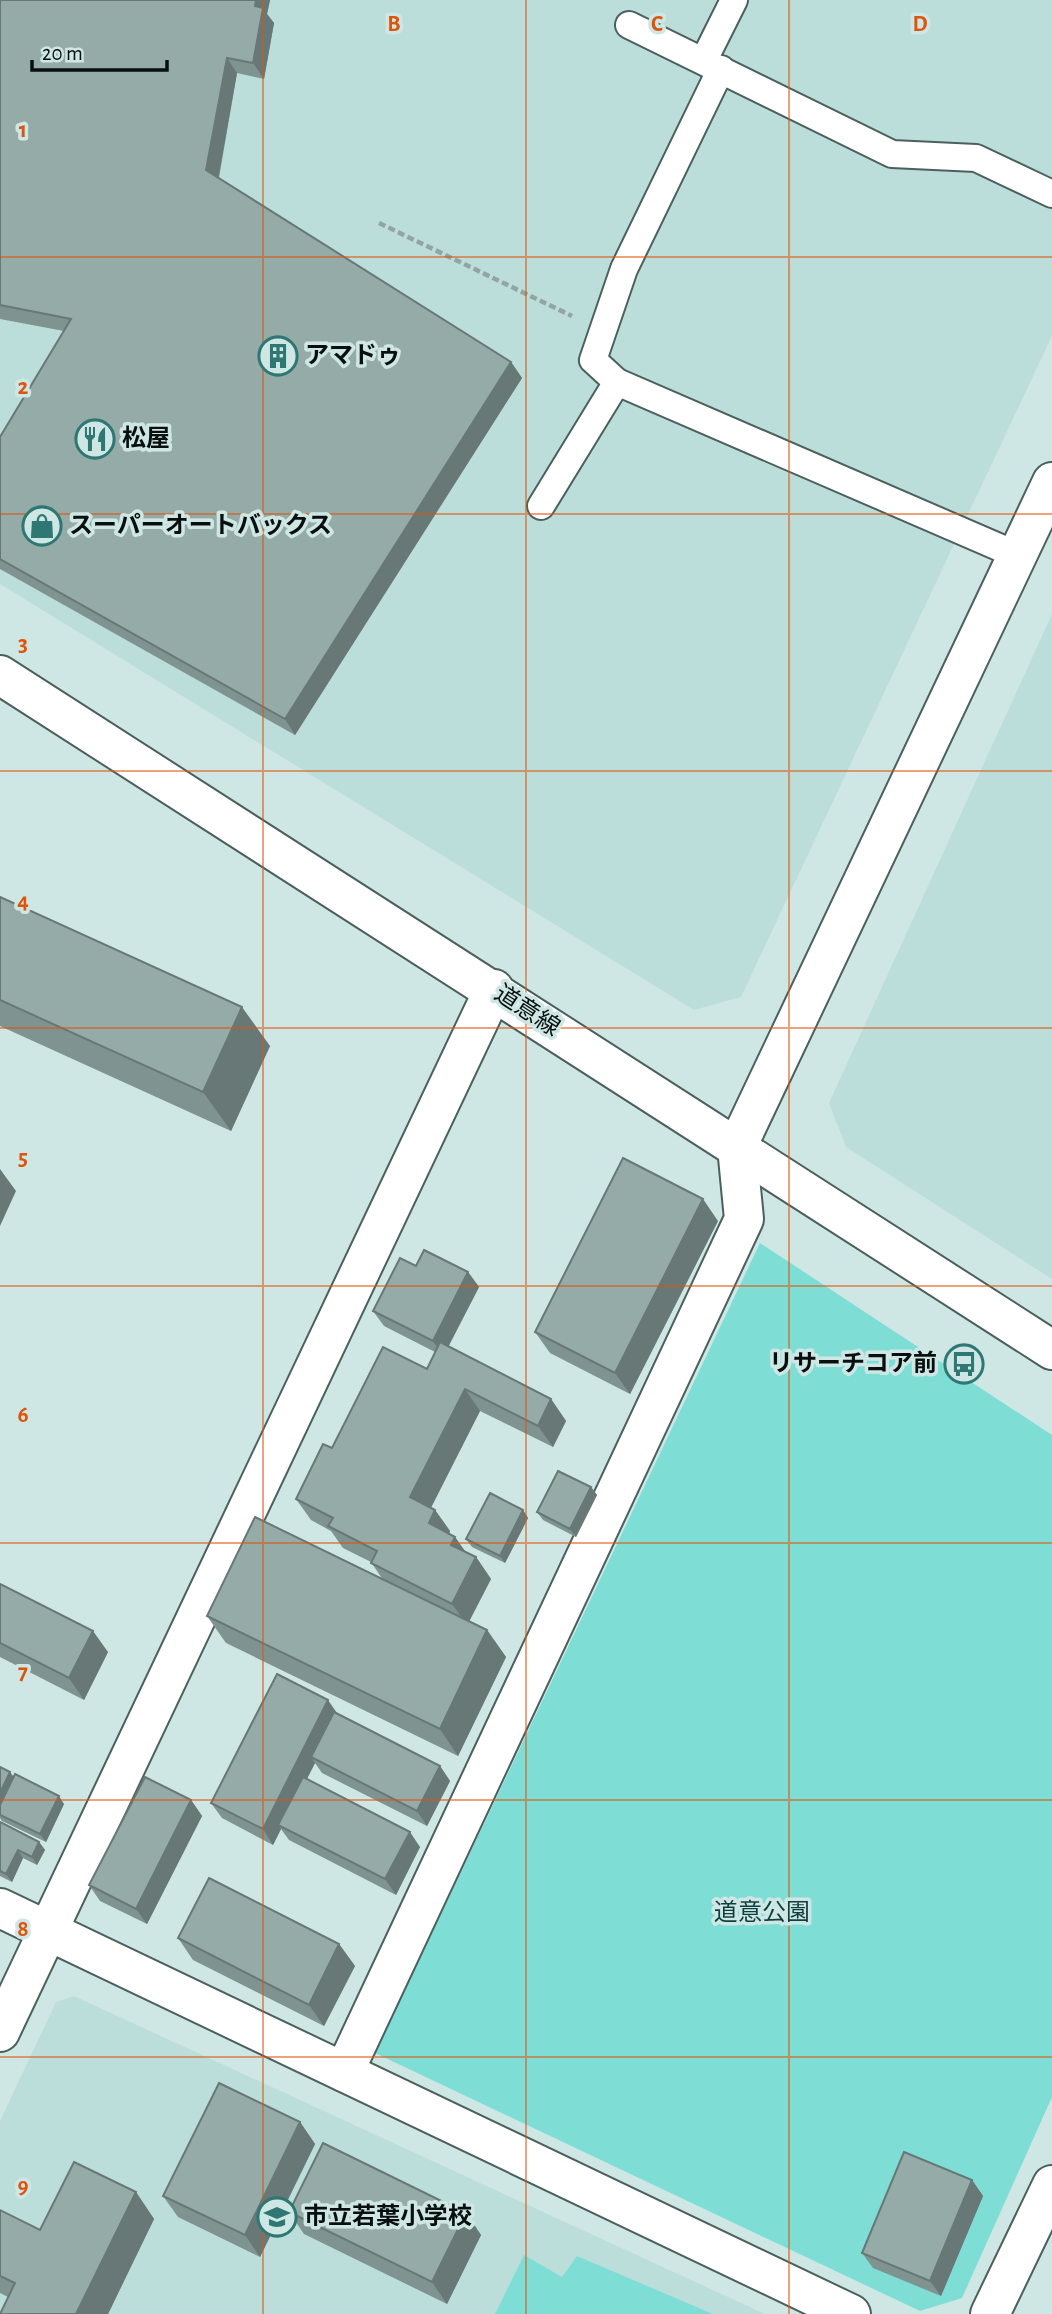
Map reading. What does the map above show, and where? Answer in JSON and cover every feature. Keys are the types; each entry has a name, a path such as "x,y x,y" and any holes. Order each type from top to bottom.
{"street":[{"path":"344,2072 744,1219 737,1147 1052,482"},
{"name":"道意線","path":"0,675 494,989 1052,1350"},
{"path":"0,2032 494,989"},
{"path":"0,1909 851,2314"},
{"path":"990,2314 1052,2185"}],"lane":[{"path":"734,0 713,65 624,269 593,360 617,382 1017,555"},
{"path":"629,25 892,154 976,158 1052,194"},
{"path":"541,506 617,382"}],"shaded area":[{"name":"アマドゥ","path":"0,0 1052,0 1052,336 741,997 694,1010 0,584"},
{"path":"1052,614 1052,1279 846,1147 829,1103"},
{"name":"市立若葉小学校","path":"74,1996 765,2314 0,2314 0,2121 56,2002"}],"green space":[{"name":"道意公園","path":"760,1243 1052,1435 1052,2097 962,2298 920,2311 375,2053"},
{"path":"524,2255 562,2277 577,2256 713,2314 495,2314"}],"building":[{"name":"アマドゥ","path":"0,0 256,0 255,6 263,8 253,63 227,58 206,170 511,362 285,719 0,559 0,437 71,319 0,305"},
{"path":"0,897 242,1007 203,1092 0,1000"},
{"path":"623,1158 703,1199 615,1373 535,1332"},
{"path":"424,1250 468,1272 433,1341 373,1311 400,1258 416,1266"},
{"path":"440,1342 551,1399 538,1426 465,1389 410,1497 435,1510 429,1523 455,1537 451,1545 476,1557 452,1604 371,1563 377,1551 328,1526 333,1518 296,1499 323,1444 332,1448 383,1347 427,1369"},
{"path":"558,1471 591,1487 570,1529 537,1512"},
{"path":"490,1493 523,1510 500,1556 466,1539"},
{"path":"255,1517 487,1630 440,1729 207,1616"},
{"path":"0,1584 93,1631 69,1678 0,1643"},
{"path":"277,1674 328,1700 263,1829 211,1803"},
{"path":"334,1712 440,1766 417,1811 311,1757"},
{"path":"0,1767 10,1772 0,1793"},
{"path":"15,1774 59,1796 40,1834 0,1815 0,1805"},
{"path":"145,1777 191,1800 136,1909 89,1885"},
{"path":"303,1777 410,1832 385,1879 278,1825"},
{"path":"0,1822 39,1842 32,1857 18,1850 6,1874 0,1871"},
{"path":"209,1878 339,1944 309,2005 178,1938"},
{"path":"219,2083 300,2122 245,2235 163,2196"},
{"path":"323,2143 466,2213 432,2282 289,2212"},
{"path":"904,2152 972,2180 930,2281 862,2253"},
{"path":"74,2162 136,2192 76,2314 0,2314 15,2283 0,2276 0,2210 40,2230"}],"place":[{"name":"アマドゥ","path":"278,356"},
{"name":"松屋","path":"95,439"},
{"name":"スーパーオートバックス","path":"42,526"},
{"name":"リサーチコア前","path":"964,1364"},
{"name":"市立若葉小学校","path":"277,2217"}]}
